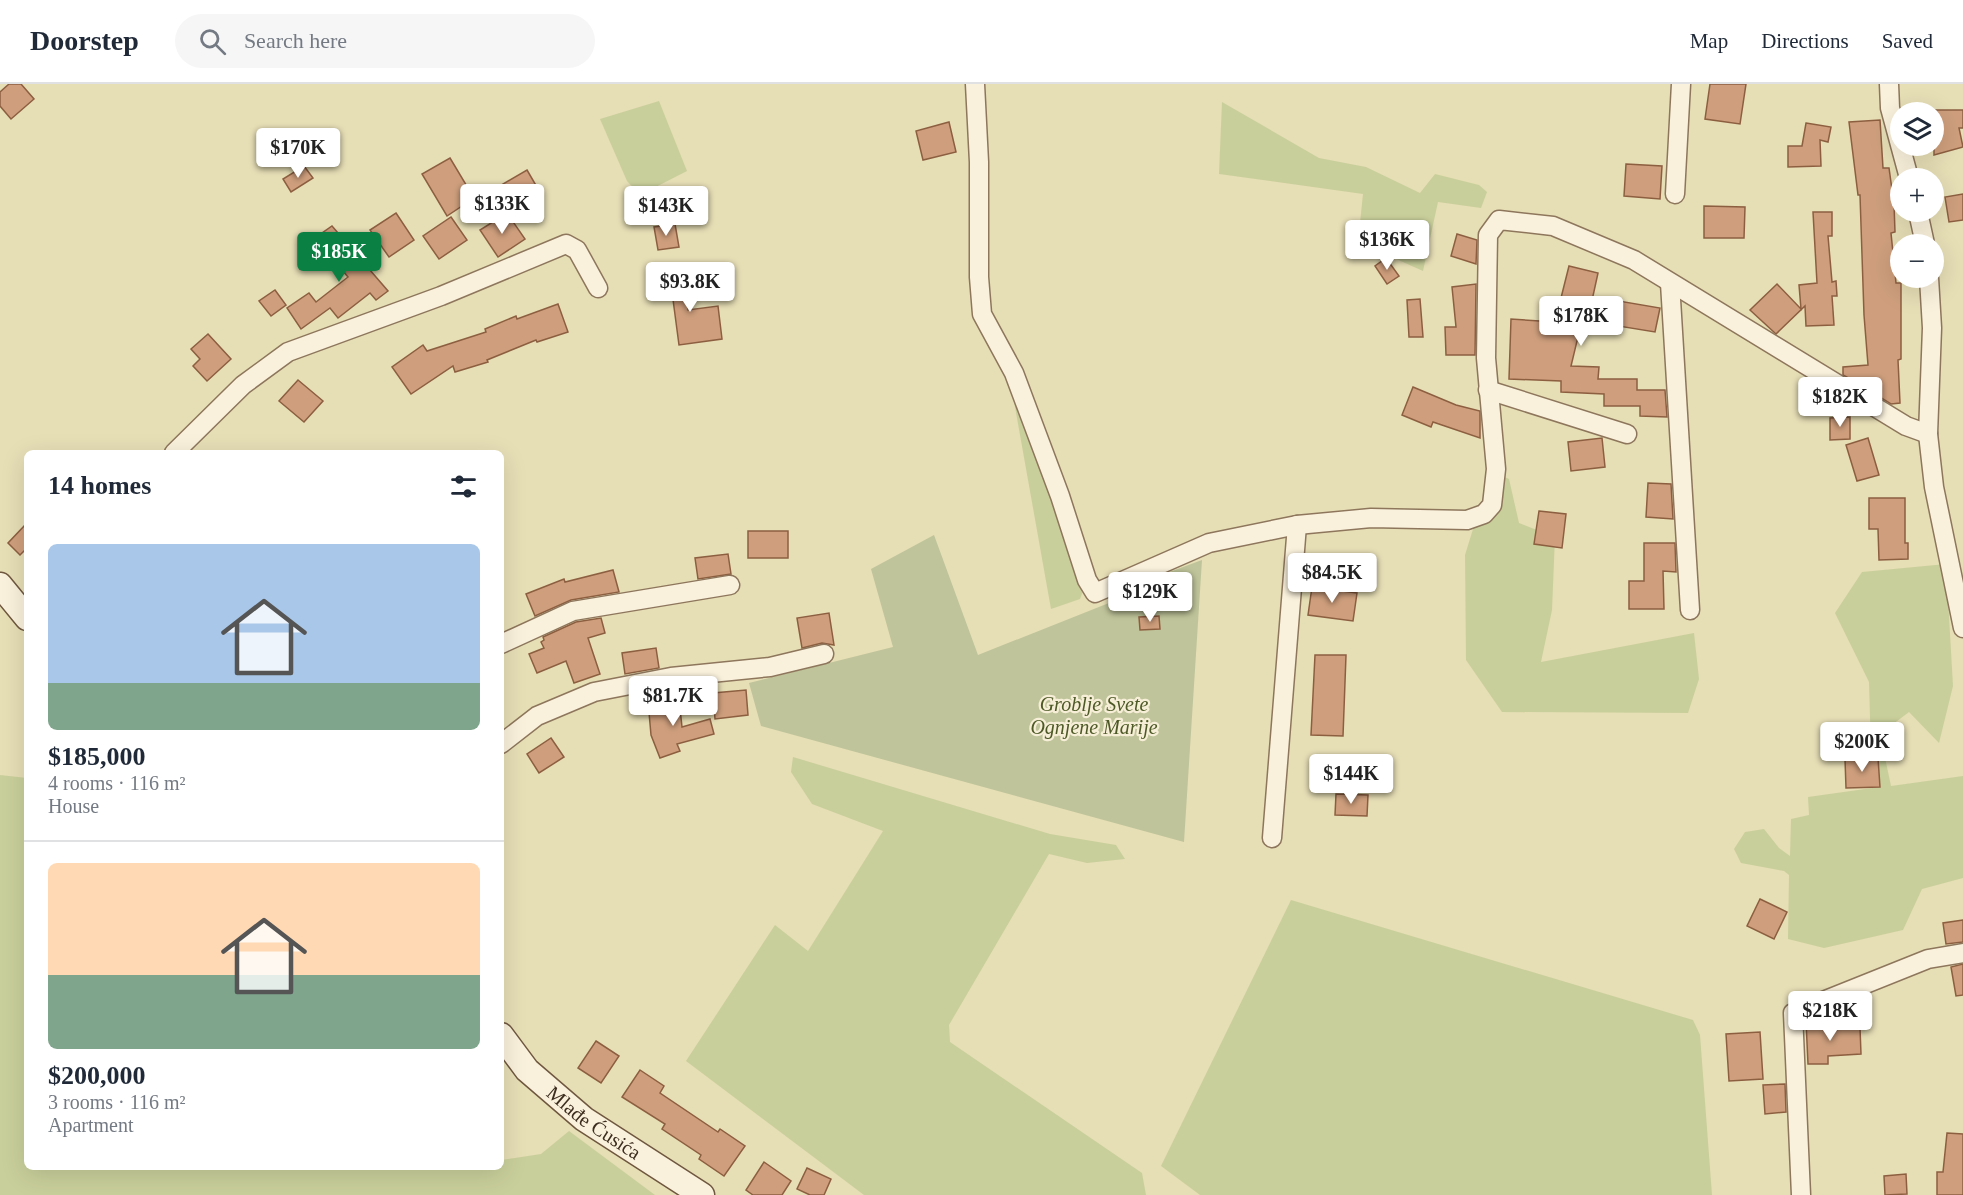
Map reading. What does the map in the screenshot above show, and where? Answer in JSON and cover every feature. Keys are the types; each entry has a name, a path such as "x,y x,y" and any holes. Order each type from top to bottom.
{"street":[{"path":"975,84 979,162 979,277 982,314 1014,373 1060,496 1087,580 1095,593 1209,543 1297,525 1371,518 1467,520 1484,514 1492,505 1496,469 1486,358 1488,235 1499,220 1553,226 1634,260 1905,426 1928,434"},
{"path":"1675,194 1681,84"},
{"path":"1889,84 1890,108 1906,168"},
{"path":"177,450 243,385 288,352 441,296 566,244 578,250 598,288"},
{"path":"1670,283 1690,610"},
{"path":"1930,288 1932,328 1928,434 1934,487 1963,628"},
{"path":"1488,390 1627,434"},
{"path":"1272,837 1297,525"},
{"path":"0,585 24,614"},
{"path":"504,643 573,610 730,585"},
{"path":"504,742 537,716 594,692 671,677 770,667 824,654"},
{"path":"1801,1195 1793,1013 1928,959 1963,953"},
{"name":"Mlađe Ćusića","path":"504,1039 527,1070 584,1119 702,1195"}],"green space":[{"path":"0,84 1963,84 1963,1195 0,1195"},
{"path":"659,101 687,171 640,195 627,181 600,119"},
{"path":"1222,102 1319,158 1366,167 1420,193 1435,174 1479,185 1487,192 1481,208 1438,202 1423,271 1358,242 1363,194 1219,174"},
{"path":"1012,390 1087,580 1080,599 1051,609"},
{"path":"1491,471 1509,479 1519,523 1555,537 1552,610 1541,662 1694,633 1699,679 1688,713 1502,712 1466,660 1465,555"},
{"name":"Groblje Svete Ognjene Marije","path":"934,535 978,655 1119,599 1129,587 1202,560 1184,842 761,726 749,683 893,647 871,569"},
{"path":"1946,564 1953,686 1939,743 1909,712 1880,734 1891,786 1963,776 1963,878 1922,889 1903,930 1824,948 1788,939 1789,875 1784,871 1741,863 1734,849 1745,832 1764,829 1779,848 1790,856 1791,819 1809,815 1808,797 1872,788 1869,682 1835,613 1862,572"},
{"path":"793,757 1050,834 1116,845 1125,859 1087,863 1049,854 949,1025 950,1042 1142,1173 1146,1195 864,1195 686,1061 775,925 808,951 883,831 812,804 791,772"},
{"path":"0,775 24,778 24,1170 504,1170 504,1160 541,1154 569,1131 655,1195 0,1195"},
{"path":"1291,900 1693,1020 1700,1035 1712,1195 1200,1195 1161,1166"}],"building":[{"path":"9,84 21,84 34,99 11,119 0,106 0,92"},
{"path":"1710,84 1746,84 1740,124 1705,119"},
{"path":"1944,110 1963,110 1963,128 1959,128 1963,147 1944,152"},
{"path":"1880,120 1883,168 1889,168 1890,222 1895,222 1895,232 1890,234 1890,288 1901,288 1901,359 1898,360 1900,403 1891,404 1870,391 1869,384 1859,384 1843,375 1843,367 1868,365 1860,195 1858,195 1849,122"},
{"path":"949,122 956,152 923,160 916,131"},
{"path":"1806,123 1831,127 1828,142 1820,140 1821,166 1788,167 1788,146 1802,146"},
{"path":"450,158 474,198 447,216 422,174"},
{"path":"1626,164 1662,166 1660,199 1624,196"},
{"path":"304,166 313,178 291,192 283,179"},
{"path":"527,170 541,194 513,211 498,187"},
{"path":"1963,194 1963,220 1949,222 1945,197"},
{"path":"1704,206 1745,207 1744,238 1704,238"},
{"path":"1813,212 1832,212 1832,236 1828,236 1832,282 1836,281 1837,296 1832,296 1834,325 1806,326 1805,306 1776,334 1750,310 1777,284 1801,309 1799,285 1817,283"},
{"path":"396,213 414,240 389,257 370,230"},
{"path":"507,213 525,239 498,257 480,230"},
{"path":"451,217 467,240 439,259 423,236"},
{"path":"675,224 679,247 658,250 654,227"},
{"path":"332,226 388,291 376,300 370,293 338,318 330,308 301,329 287,308 309,293 316,302 348,277 315,238"},
{"path":"1457,234 1477,240 1476,264 1451,256"},
{"path":"1386,258 1399,276 1387,284 1375,266"},
{"path":"1569,266 1598,273 1591,305 1617,312 1619,301 1660,308 1655,332 1582,320 1571,366 1599,367 1598,379 1637,379 1637,390 1665,390 1667,417 1640,416 1640,406 1604,406 1604,394 1561,392 1561,381 1509,379 1511,319 1555,322"},
{"path":"685,273 688,310 718,306 722,339 679,345 672,292 659,293 658,274"},
{"path":"1476,284 1475,355 1446,355 1445,327 1456,327 1452,287"},
{"path":"275,290 286,305 271,316 259,301"},
{"path":"1420,299 1423,337 1409,337 1407,300"},
{"path":"558,304 568,332 537,342 536,340 487,360 488,362 455,372 453,366 411,394 392,367 423,345 427,351 486,332 485,329 516,316 517,319"},
{"path":"208,334 231,359 207,381 193,366 200,359 191,349"},
{"path":"298,380 323,401 304,422 279,401"},
{"path":"1413,387 1456,405 1480,411 1480,438 1433,422 1431,427 1402,415"},
{"path":"1850,417 1850,439 1830,440 1830,418"},
{"path":"1602,438 1605,467 1571,471 1568,442"},
{"path":"1868,438 1879,475 1857,481 1846,445"},
{"path":"1648,483 1671,484 1673,519 1646,517"},
{"path":"1869,498 1905,498 1905,543 1908,543 1908,559 1879,560 1878,529 1869,529"},
{"path":"1539,511 1566,514 1562,548 1534,544"},
{"path":"24,526 24,551 20,555 8,543"},
{"path":"748,531 788,531 788,558 748,558"},
{"path":"1644,543 1675,543 1676,572 1663,571 1664,609 1629,609 1629,581 1644,581"},
{"path":"728,554 731,574 698,579 695,558"},
{"path":"613,570 619,592 571,600 535,616 526,594 564,579 565,582"},
{"path":"1312,587 1357,593 1353,621 1308,615"},
{"path":"829,613 834,645 822,643 802,648 797,618"},
{"path":"1159,616 1160,629 1140,630 1139,617"},
{"path":"601,618 605,633 588,638 600,674 574,683 566,661 537,673 529,654 544,648 541,642 544,640 543,637 576,622"},
{"path":"656,648 659,668 625,674 622,653"},
{"path":"1315,655 1346,655 1343,736 1311,735"},
{"path":"746,690 748,715 715,719 713,693"},
{"path":"679,699 682,727 710,719 714,734 677,744 680,751 660,758 651,735 648,701"},
{"path":"551,738 564,757 539,773 527,754"},
{"path":"1878,758 1880,787 1846,788 1845,759"},
{"path":"1336,794 1368,795 1367,816 1335,815"},
{"path":"1760,899 1787,912 1774,939 1747,926"},
{"path":"1963,920 1963,942 1946,944 1943,923"},
{"path":"1963,964 1963,995 1956,996 1951,967"},
{"path":"1826,1020 1827,1030 1860,1028 1861,1054 1828,1056 1828,1064 1808,1064 1806,1021"},
{"path":"1760,1032 1763,1079 1729,1081 1726,1034"},
{"path":"596,1041 619,1056 601,1083 578,1068"},
{"path":"640,1070 664,1086 660,1093 718,1132 720,1129 745,1146 724,1176 699,1159 701,1155 662,1129 665,1124 622,1097"},
{"path":"1785,1084 1786,1112 1765,1114 1763,1085"},
{"path":"1947,1133 1963,1134 1963,1195 1937,1195 1937,1172 1943,1172"},
{"path":"764,1162 791,1181 782,1195 753,1195 746,1190"},
{"path":"807,1168 831,1179 824,1195 810,1195 797,1189"},
{"path":"1906,1174 1907,1194 1885,1195 1884,1176"}]}
